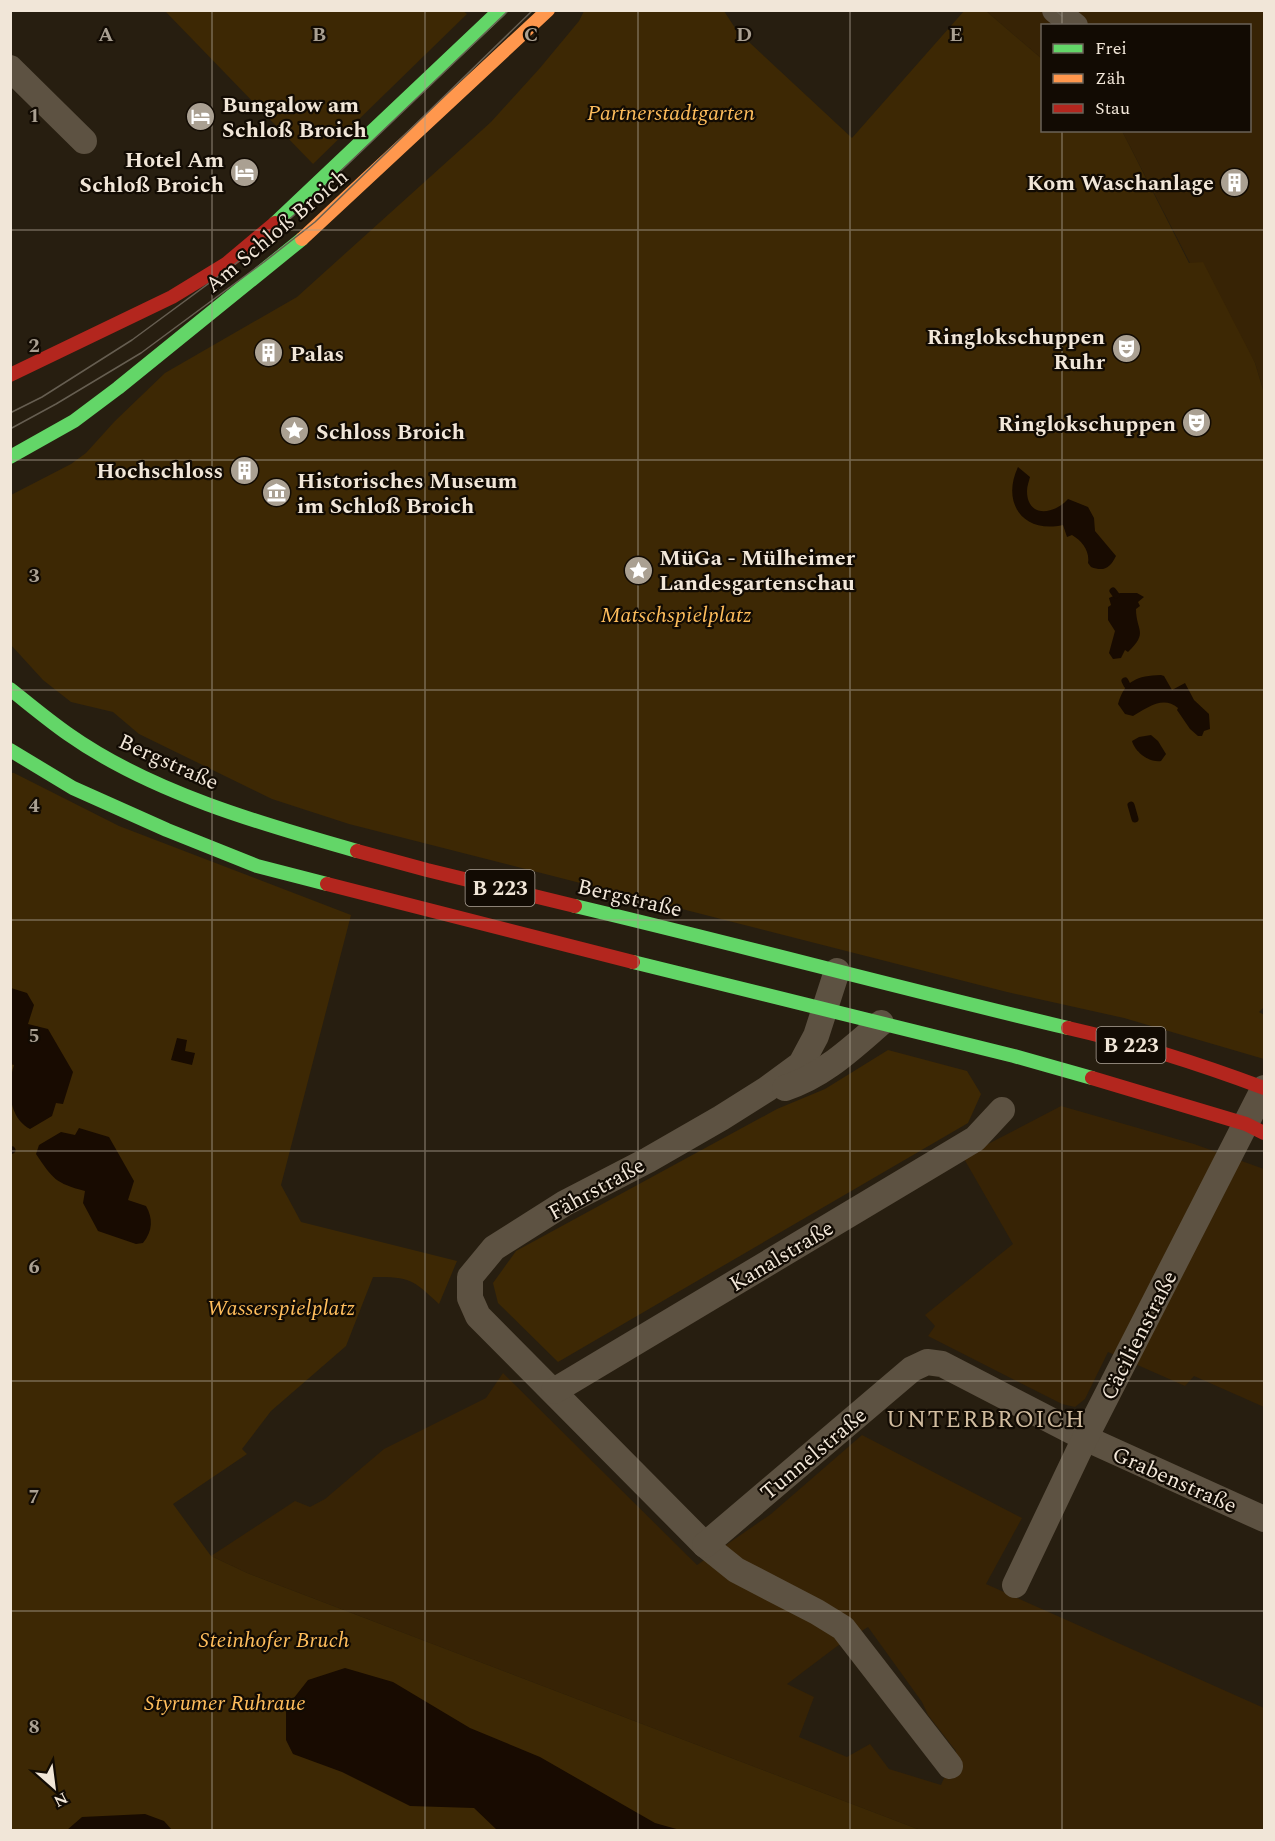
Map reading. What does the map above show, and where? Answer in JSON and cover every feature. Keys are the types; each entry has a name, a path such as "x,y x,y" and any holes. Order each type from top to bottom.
{"main road":[{"name":"Am Schloß Broich","path":"10,375 172,297 226,264 293,207 500,10"},
{"name":"Am Schloß Broich","path":"10,457 74,421 316,228 548,10"},
{"name":"Bergstraße","path":"10,689 69,735 113,761 169,789 285,831 427,870 689,933 951,1001 1103,1036 1210,1068 1264,1088"},
{"name":"B 223","path":"10,750 73,788 167,830 257,866 1074,1072 1255,1129"}],"street":[{"path":"1055,10 1072,24"},
{"path":"10,68 84,141"},
{"name":"Fährstraße","path":"554,1391 478,1316 470,1298 470,1277 494,1248 565,1203 648,1160 767,1089 801,1064 816,1036 837,971"},
{"name":"Fährstraße","path":"767,1089 801,1083 831,1065 881,1023"},
{"name":"Cäcilienstraße","path":"1015,1585 1085,1438 1255,1129 1264,1088"},
{"name":"Kanalstraße","path":"554,1391 975,1139 1002,1110"},
{"name":"Tunnelstraße","path":"705,1545 912,1369 927,1362 942,1364 1085,1438"},
{"path":"554,1391 705,1545 736,1570 817,1611 843,1628 950,1766"},
{"name":"Grabenstraße","path":"1085,1438 1264,1519"}],"shaded area":[{"path":"986,11 1264,11 1264,393 1255,363 1190,263 1123,132 1251,132 1251,24 1041,24 1041,58"},
{"path":"1018,467 1030,477 1027,489 1028,500 1036,510 1049,511 1068,499 1088,507 1094,518 1095,531 1116,556 1109,566 1103,569 1091,567 1085,547 1072,535 1067,537 1063,525 1049,527 1037,525 1019,513 1012,493 1013,480"},
{"path":"1120,593 1137,593 1144,597 1138,602 1140,606 1136,609 1140,635 1128,652 1125,650 1121,658 1113,659 1109,653 1115,631 1108,620 1108,607 1111,605 1109,598"},
{"path":"1164,676 1172,690 1185,683 1194,700 1209,714 1210,729 1204,731 1202,736 1198,736 1190,729 1177,710 1178,708 1172,704 1155,704 1133,716 1125,714 1118,704 1124,689 1133,681"},
{"path":"1151,735 1166,754 1161,761 1143,756 1132,741"},
{"path":"11,988 27,993 34,1005 28,1024 48,1029 73,1072 63,1104 56,1103 52,1116 30,1129 17,1117 11,1100 10,1082 14,1065 10,1064"},
{"path":"177,1038 187,1040 185,1051 195,1053 192,1065 171,1060"},
{"path":"1061,1106 1194,1144 1264,1169 1264,1407 1194,1376 1185,1386 1108,1352 1085,1399 1075,1407 1062,1404 928,1336 935,1326 925,1315 1013,1244 963,1157"},
{"path":"79,1128 109,1137 134,1181 128,1200 146,1206 151,1220 149,1234 143,1243 136,1244 98,1231 83,1203 85,1191 56,1179 36,1154 39,1145 61,1132 75,1135"},
{"path":"503,1373 697,1565 771,1514 862,1435 1022,1518 986,1584 1264,1708 1264,1830 920,1830 247,1573 211,1556 295,1501 310,1507 325,1499 384,1449 486,1398","holes":["868,1627 922,1702 928,1715 956,1751 941,1785 889,1769 870,1744 847,1757 799,1737 814,1697 787,1684 836,1647"]},
{"path":"345,1668 393,1682 470,1728 540,1757 655,1823 680,1830 497,1830 474,1808 410,1806 342,1772 293,1754 286,1740 286,1708 308,1680"},
{"path":"145,1814 164,1821 172,1830 67,1830 82,1817"}],"green space":[{"path":"462,10 467,14 313,164 165,11"},
{"name":"MüGa - Mülheimer Landesgartenschau","path":"584,11 724,11 737,31 852,138 964,11 986,11 1041,58 1041,132 1123,132 1189,263 1203,262 1255,363 1264,393 1264,1007 1259,1012 1264,1015 1264,1059 1124,1018 1007,992 349,824 272,799 139,734 113,712 71,702 43,680 11,645 11,495 71,464 86,453 115,421 165,373 297,297 491,122 579,21"},
{"path":"10,773 119,826 351,915 281,1185 301,1222 457,1261 439,1304 423,1289 410,1281 373,1277 346,1346 271,1411 242,1449 247,1454 173,1504 211,1556 247,1573 920,1830 11,1830"},
{"path":"888,1050 967,1071 981,1094 968,1123 558,1362 498,1303 493,1283 516,1251 777,1109 825,1089"}],"waterway":[{"path":"1113,591 1116,595"},
{"path":"1125,681 1127,685"},
{"path":"1131,805 1135,819"}],"tram line":[{"path":"10,413 42,397 132,340 254,250 300,210 509,10"},
{"path":"10,429 141,353 315,222 533,10"},
{"path":"1055,10 1062,16"}],"traffic: fast":[{"path":"275,223 500,10"},
{"path":"10,457 74,421 302,239"},
{"path":"10,689 68,734 100,755 134,773 207,804 357,851"},
{"path":"10,750 73,788 167,830 257,866 327,884"},
{"path":"575,906 1068,1028"},
{"path":"633,962 1014,1056 1092,1078"}],"traffic: slow":[{"path":"302,239 548,10"}],"traffic: jam":[{"path":"10,375 172,297 226,264 275,223"},
{"path":"357,851 575,906"},
{"path":"327,884 633,962"},
{"path":"1068,1028 1167,1055 1264,1088"},
{"path":"1092,1078 1246,1124 1264,1133"}],"place":[{"name":"Bungalow am Schloß Broich","path":"201,117"},
{"name":"Hotel Am Schloß Broich","path":"245,172"},
{"name":"Kom Waschanlage","path":"1235,182"},
{"name":"Ringlokschuppen Ruhr","path":"1126,349"},
{"name":"Palas","path":"269,353"},
{"name":"Ringlokschuppen","path":"1197,423"},
{"name":"Schloss Broich","path":"295,431"},
{"name":"Hochschloss","path":"244,470"},
{"name":"Historisches Museum im Schloß Broich","path":"276,493"},
{"name":"MüGa - Mülheimer Landesgartenschau","path":"638,570"}],"district":[{"name":"UNTERBROICH","path":"986,1419"}],"park label":[{"name":"Partnerstadtgarten","path":"671,112"},
{"name":"Matschspielplatz","path":"676,614"},
{"name":"Wasserspielplatz","path":"281,1307"},
{"name":"Steinhofer Bruch","path":"274,1639"},
{"name":"Styrumer Ruhraue","path":"225,1702"}]}
